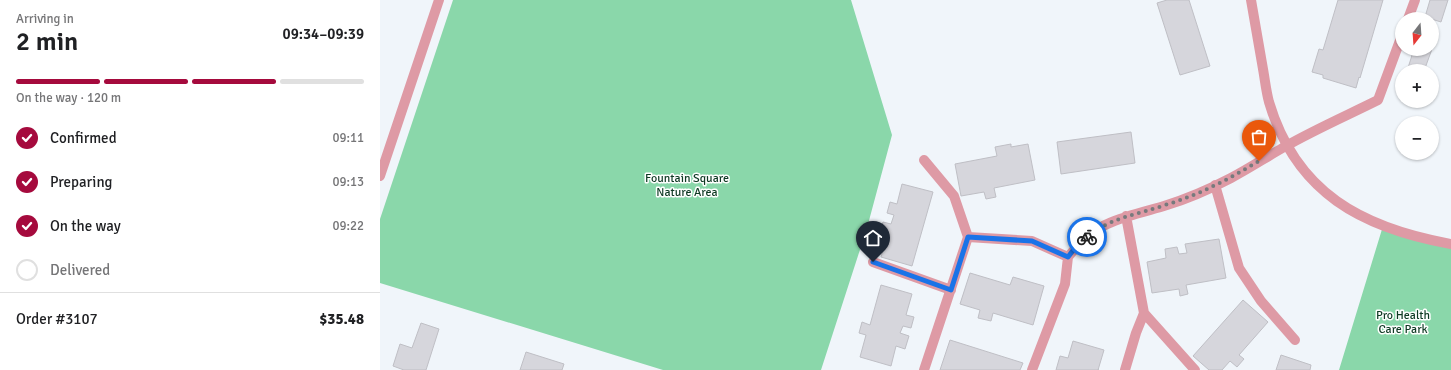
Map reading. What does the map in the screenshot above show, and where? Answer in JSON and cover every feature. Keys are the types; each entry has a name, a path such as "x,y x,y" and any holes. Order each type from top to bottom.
{"street":[{"path":"380,176 438,0"},
{"path":"1251,0 1268,100 1286,146 1302,168 1320,188 1338,203 1354,213 1383,226 1425,239 1451,244"},
{"path":"1410,12 1414,0"},
{"path":"1032,370 1065,284 1068,257 1078,244 1094,231 1112,221 1164,206 1215,186 1286,146 1378,100 1395,54"},
{"path":"924,160 954,196 968,237 924,370"},
{"path":"1215,186 1239,268 1261,301 1295,340"},
{"path":"1126,216 1144,313 1195,370"},
{"path":"968,237 1032,241 1068,257"},
{"path":"873,262 951,290"},
{"path":"1125,370 1136,333 1144,313"}],"green space":[{"name":"Fountain Square Nature Area","path":"453,0 851,0 892,135 867,228 821,370 663,370 380,283 380,219"},
{"name":"Pro Health Care Park","path":"1383,226 1451,244 1451,370 1339,370"}],"building":[{"path":"1167,0 1189,0 1210,66 1180,75 1157,3"},
{"path":"1338,0 1383,0 1356,88 1323,78 1323,75 1312,72 1319,49 1323,50"},
{"path":"1430,0 1448,0 1441,22 1439,21 1439,12 1426,12"},
{"path":"1412,56 1429,56 1427,64 1409,64"},
{"path":"1131,132 1135,163 1061,174 1057,142"},
{"path":"1011,144 1011,147 1028,144 1035,180 994,188 996,197 986,199 984,192 961,196 955,164 997,156 995,147"},
{"path":"902,184 933,192 912,266 881,257 884,247 876,245 883,222 891,224 894,215 887,213 890,202 897,204"},
{"path":"1219,239 1226,278 1186,285 1188,294 1180,296 1179,289 1152,293 1147,262 1166,258 1165,249 1177,247 1179,254 1187,253 1185,244"},
{"path":"970,273 1010,285 1013,277 1044,286 1033,325 993,313 991,321 978,318 980,310 960,304"},
{"path":"881,285 912,294 906,315 914,317 911,328 903,326 900,333 909,336 905,349 896,346 891,366 860,357 866,335 859,333 862,322 870,325"},
{"path":"1243,300 1268,322 1239,355 1244,359 1237,367 1230,361 1222,370 1209,370 1193,356"},
{"path":"421,323 439,329 426,370 404,370 393,366 400,344 412,348"},
{"path":"950,340 1023,363 1020,370 940,370"},
{"path":"1073,341 1104,350 1098,370 1056,370 1060,356 1068,358"},
{"path":"526,352 564,364 562,370 520,370"},
{"path":"1281,355 1311,365 1310,370 1276,370"}],"way so far":[{"path":"1087,237 1094,231 1112,221 1164,206 1195,195 1232,177 1259,161"}],"route":[{"path":"873,262 951,290 968,237 1032,241 1068,257 1078,244 1087,237"}]}
